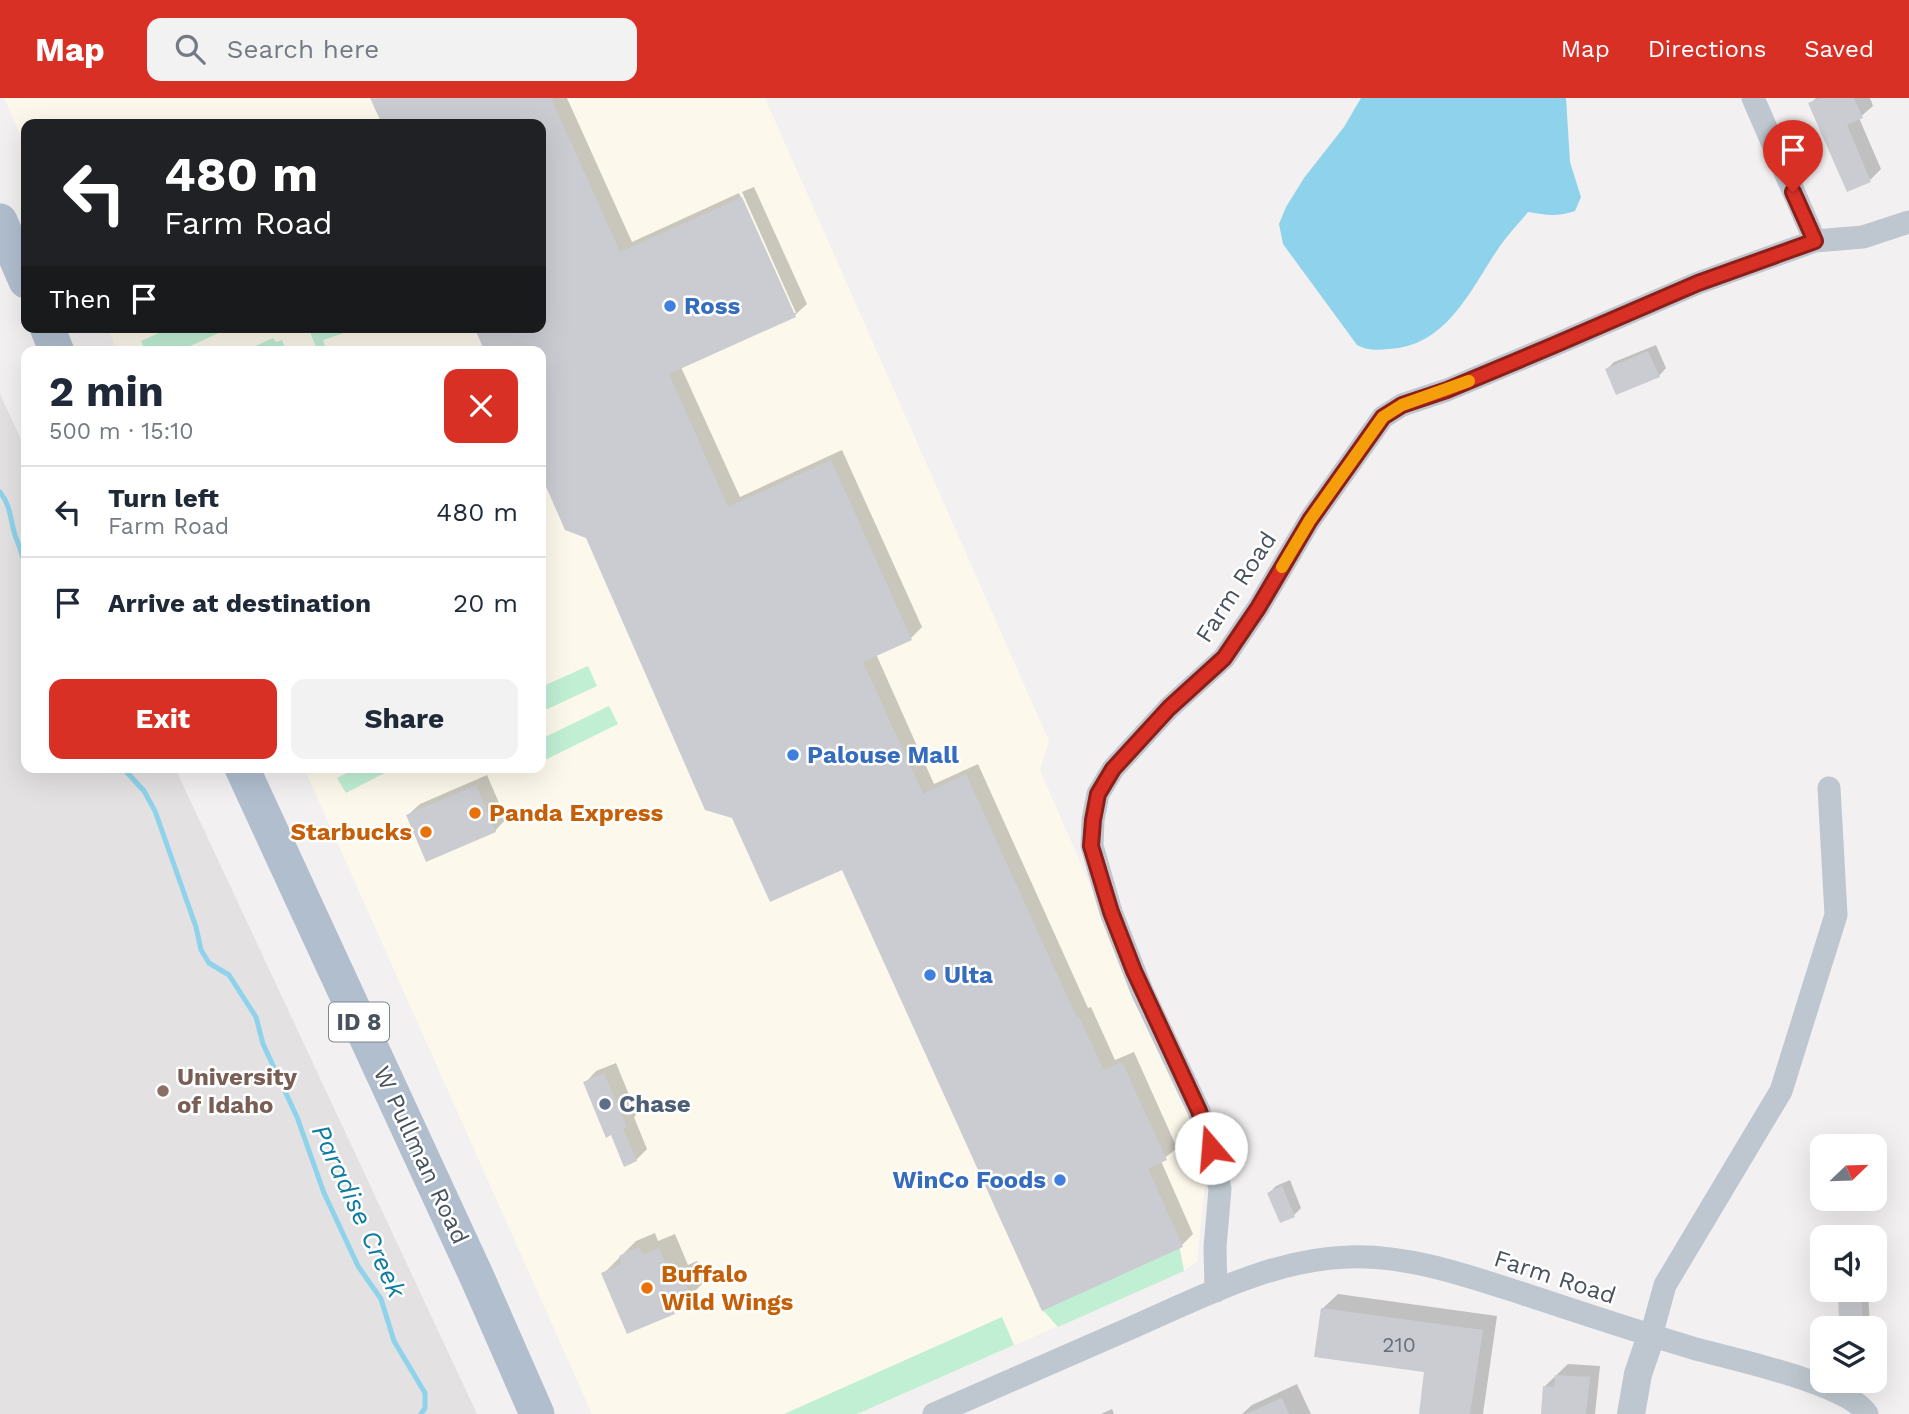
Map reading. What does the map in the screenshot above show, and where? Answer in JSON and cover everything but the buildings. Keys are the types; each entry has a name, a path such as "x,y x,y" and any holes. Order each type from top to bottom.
{"main road":[{"path":"0,221 21,269"},
{"name":"W Pullman Road","path":"244,773 477,1275 537,1414"}],"street":[{"path":"1753,98 1815,241"},
{"name":"Farm Road","path":"1216,1291 1214,1247 1220,1189 1211,1148 1199,1111 1142,991 1111,912 1091,846 1098,794 1113,769 1169,708 1224,658 1258,608 1310,520 1383,417 1402,405 1447,390 1698,283 1815,241 1863,237 1909,222"},
{"path":"1631,1414 1638,1374 1665,1285 1781,1091 1836,915 1829,788"},
{"name":"Farm Road","path":"934,1414 1216,1291 1272,1270 1309,1261 1349,1257 1392,1260 1460,1273 1651,1336 1823,1385 1863,1407 1867,1414"}],"shaded area":[{"name":"Palouse Mall","path":"4,98 765,98 1049,741 1040,770 1208,1155 1197,1261 1184,1271 857,1414 592,1414 306,773 546,773 546,346 115,346 110,333 546,333 546,119 21,119 21,137"},
{"name":"University of Idaho","path":"0,394 21,439 21,773 177,773 477,1414 0,1414"}],"green space":[{"path":"159,333 219,333 190,346 143,346 141,341"},
{"path":"310,333 344,333 323,340 325,346 316,346"},
{"path":"273,338 276,342 282,340 284,346 256,346"},
{"path":"588,666 597,686 546,710 546,685"},
{"path":"609,706 618,724 546,760 546,737"},
{"path":"347,773 384,773 346,793 337,778"},
{"path":"1179,1245 1184,1271 1058,1327 1039,1306"},
{"path":"1002,1317 1014,1345 857,1414 784,1414"}],"water":[{"path":"1361,98 1566,98 1570,162 1581,197 1575,211 1569,213 1552,215 1528,212 1503,242 1456,312 1442,326 1427,338 1389,349 1373,350 1357,345 1283,244 1279,224 1304,178 1344,127"}],"waterway":[{"name":"Paradise Creek","path":"0,492 8,508 21,553"},
{"name":"Paradise Creek","path":"128,773 144,791 155,811 196,927 201,950 209,963 229,975 256,1017 263,1044 297,1117 324,1193 358,1266 381,1299 394,1341 425,1393 425,1408 421,1414"}],"slow traffic":[{"path":"1282,567 1310,520 1383,417 1402,405 1469,381"}],"place":[{"name":"Ross","path":"670,306"},
{"name":"Palouse Mall","path":"793,755"},
{"name":"Panda Express","path":"475,813"},
{"name":"Starbucks","path":"426,832"},
{"name":"Ulta","path":"930,975"},
{"name":"University of Idaho","path":"163,1091"},
{"name":"Chase","path":"605,1104"},
{"name":"WinCo Foods","path":"1060,1180"},
{"name":"Buffalo Wild Wings","path":"647,1288"}],"route":[{"path":"1211,1148 1199,1111 1134,971 1111,912 1091,846 1098,794 1113,769 1169,708 1224,658 1258,608 1310,520 1383,417 1402,405 1447,390 1698,283 1815,241 1793,192"}]}
